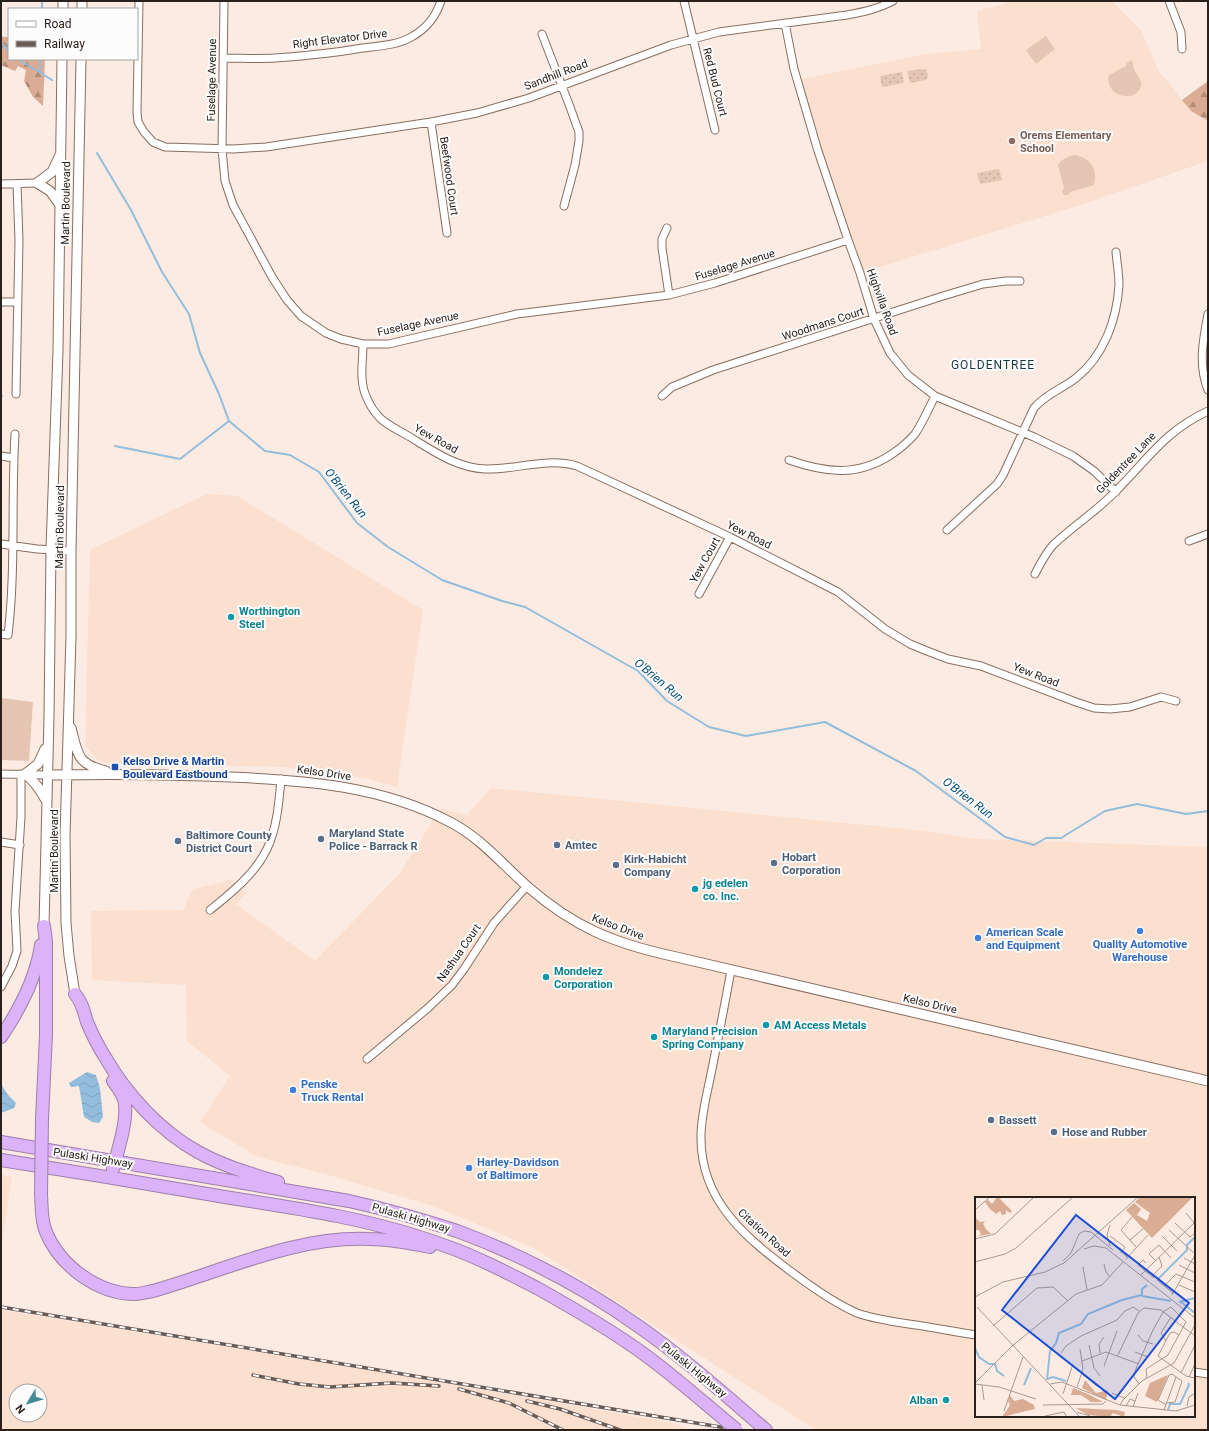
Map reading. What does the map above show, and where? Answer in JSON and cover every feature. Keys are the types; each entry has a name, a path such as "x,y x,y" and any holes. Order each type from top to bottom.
{"highway":[{"path":"1,1036 29,989 39,956 44,926"},
{"path":"44,926 46,941 46,1035 42,1119 41,1195 45,1230 59,1254 67,1263 88,1280 113,1291 135,1294 153,1291 279,1251 332,1240 383,1240 466,1254 476,1239"},
{"path":"75,994 84,1026 92,1044 124,1099 125,1104 123,1125 111,1178"},
{"path":"75,994 80,999 87,1022 105,1058 135,1098 164,1127 188,1146 216,1161 252,1174 321,1195"},
{"name":"Pulaski Highway","path":"1,1142 321,1195 390,1210 476,1239 545,1270 608,1306 670,1350 766,1430"},
{"name":"Pulaski Highway","path":"1,1160 353,1219 402,1231 466,1254 528,1284 598,1323 654,1362 737,1430"}],"main road":[{"name":"Martin Boulevard","path":"44,926 51,549 58,351 62,60"},
{"name":"Martin Boulevard","path":"75,994 66,923 65,836 81,60"},
{"path":"60,205 46,187 37,183 52,172 61,153"},
{"path":"68,718 76,749 83,761 93,768 119,774"},
{"path":"47,802 32,779 23,774 38,764 48,741"},
{"name":"Kelso Drive","path":"47,775 175,774 281,779 365,790 387,796 436,815 452,823 480,842 527,886 562,913 592,931 606,937 649,951 1208,1081"}],"street":[{"name":"Sandhill Road","path":"138,56 139,1"},
{"name":"Fuselage Avenue","path":"224,1 222,149 225,181 233,205 272,277 287,300 301,316 326,333 341,339 363,344 389,344 517,314 669,295 715,284 848,240"},
{"name":"Right Elevator Drive","path":"223,58 310,56 400,42 413,36 426,26 433,18 441,1"},
{"name":"Red Bud Court","path":"684,1 715,130"},
{"name":"Sandhill Road","path":"138,60 137,112 140,126 153,142 165,147 243,149 266,147 431,122 484,111 529,98 562,84 671,45 719,32 866,11 893,1"},
{"path":"1169,1 1181,32 1182,49"},
{"name":"Highvilla Road","path":"785,23 800,93 874,319 890,353 900,367 935,396 1073,456 1094,471 1116,492"},
{"path":"542,34 579,132 575,165 564,206"},
{"name":"Beefwood Court","path":"431,122 446,233"},
{"path":"1,184 37,183"},
{"path":"16,394 19,241 17,184"},
{"path":"667,228 662,239 662,248 669,295"},
{"path":"947,530 997,484 1007,468 1034,408 1049,394 1080,374 1099,352 1112,323 1117,298 1119,285 1116,252"},
{"name":"Woodmans Court","path":"662,396 672,387 692,378 874,319 983,284 1020,281"},
{"path":"1,302 17,302"},
{"path":"1208,314 1202,347 1202,360 1204,381 1208,390"},
{"name":"Yew Road","path":"363,344 363,387 366,397 375,412 388,424 440,456 453,462 475,469 492,469 548,462 572,464 588,470 730,537 838,592 884,629 910,644 927,651 948,659 981,666 1094,708 1110,709 1130,707 1162,697 1176,701"},
{"path":"789,460 805,466 838,471 855,470 874,465 897,451 907,442 922,421 935,396"},
{"name":"Goldentree Lane","path":"1035,574 1052,546 1116,492 1150,454 1175,430 1208,411"},
{"path":"4,634 14,545 15,434"},
{"path":"1,456 14,458"},
{"path":"1189,541 1208,534"},
{"name":"Yew Court","path":"699,594 730,537"},
{"path":"1,544 37,549 71,550"},
{"path":"1,774 47,775"},
{"path":"1,986 12,966 17,951 16,898 20,845 20,799 23,774"},
{"path":"210,910 233,891 250,873 267,848 277,816 281,779"},
{"path":"1,842 20,845"},
{"name":"Nashua Court","path":"367,1059 428,1008 452,985 494,923 527,886"},
{"name":"Citation Road","path":"731,970 700,1136 702,1159 707,1176 713,1192 722,1206 732,1220 762,1248 810,1286 831,1300 856,1312 889,1322 975,1335"},
{"path":"1195,1372 1208,1374"}],"shaded area":[{"name":"Orems Elementary School","path":"1015,1 1112,1 1141,30 1158,70 1191,111 1208,121 1208,161 1074,207 860,273 797,80 926,54 981,49 977,11"},
{"path":"1046,36 1055,49 1036,64 1026,50"},
{"path":"1131,60 1140,80 1141,86 1138,92 1133,95 1121,96 1111,89 1109,75 1126,66"},
{"path":"924,69 928,75 926,80 910,83 907,71"},
{"path":"902,72 904,83 882,87 880,76"},
{"path":"1075,155 1081,156 1092,165 1095,174 1094,185 1064,195 1062,191 1064,188 1058,165 1065,158"},
{"path":"999,169 1002,180 980,184 977,173"},
{"path":"207,494 237,496 423,610 397,787 369,779 336,773 284,767 106,763 98,760 85,745 90,550"},
{"path":"1,698 33,702 29,761 1,760"},
{"path":"491,788 926,831 977,839 1208,847 1208,1430 816,1430 534,1248 433,1206 322,1173 258,1157 200,1122 230,1076 187,1041 186,985 92,980 91,911 184,910 188,897 194,889 224,882 230,879 246,893 236,904 315,961 400,873 441,808 467,815"},
{"path":"1,1175 12,1177 1,1248"},
{"path":"1,1310 559,1403 678,1424 686,1430 1,1430"}],"green space":[{"path":"1,34 3,37 8,37 8,60 45,60 43,106 33,97 24,81 26,70 18,66 15,71 1,65"},
{"path":"1208,81 1208,121 1191,111 1182,100"}],"water":[{"path":"87,1072 96,1075 100,1088 103,1117 99,1123 92,1122 84,1117 79,1086 71,1087 69,1083"},
{"path":"1,1084 8,1095 16,1103 14,1108 1,1113"}],"waterway":[{"path":"42,1 42,8"},
{"path":"1,43 8,50"},
{"path":"20,60 52,80"},
{"path":"40,60 40,72"},
{"path":"97,153 131,210 162,272 189,314 200,353 219,394 229,421"},
{"name":"O'Brien Run","path":"115,446 180,459 229,421 265,451 290,455 319,472 357,523 388,547 442,580 502,601 525,607 638,671 667,701 709,727 746,736 825,722 916,771 1005,837 1034,845 1046,838 1061,838 1105,811 1137,804 1186,814 1208,811"}],"railway":[{"path":"1,1307 738,1430"},
{"path":"253,1375 299,1384 330,1387 392,1383 439,1386"},
{"path":"459,1389 509,1403 563,1430"},
{"path":"527,1401 560,1409 620,1430"}],"place":[{"name":"Orems Elementary School","path":"1012,141"},
{"name":"Worthington Steel","path":"231,617"},
{"name":"Kelso Drive & Martin Boulevard Eastbound","path":"115,767"},
{"name":"Maryland State Police - Barrack R","path":"321,839"},
{"name":"Baltimore County District Court","path":"178,841"},
{"name":"Amtec","path":"557,845"},
{"name":"Hobart Corporation","path":"774,863"},
{"name":"Kirk-Habicht Company","path":"616,865"},
{"name":"jg edelen co. Inc.","path":"695,889"},
{"name":"Quality Automotive Warehouse","path":"1140,931"},
{"name":"American Scale and Equipment","path":"978,938"},
{"name":"Mondelez Corporation","path":"546,977"},
{"name":"AM Access Metals","path":"766,1025"},
{"name":"Maryland Precision Spring Company","path":"654,1037"},
{"name":"Penske Truck Rental","path":"293,1090"},
{"name":"Bassett","path":"991,1120"},
{"name":"Hose and Rubber","path":"1054,1132"},
{"name":"Harley-Davidson of Baltimore","path":"469,1168"},
{"name":"Alban","path":"946,1400"}],"district":[{"name":"GOLDENTREE","path":"993,365"}]}
